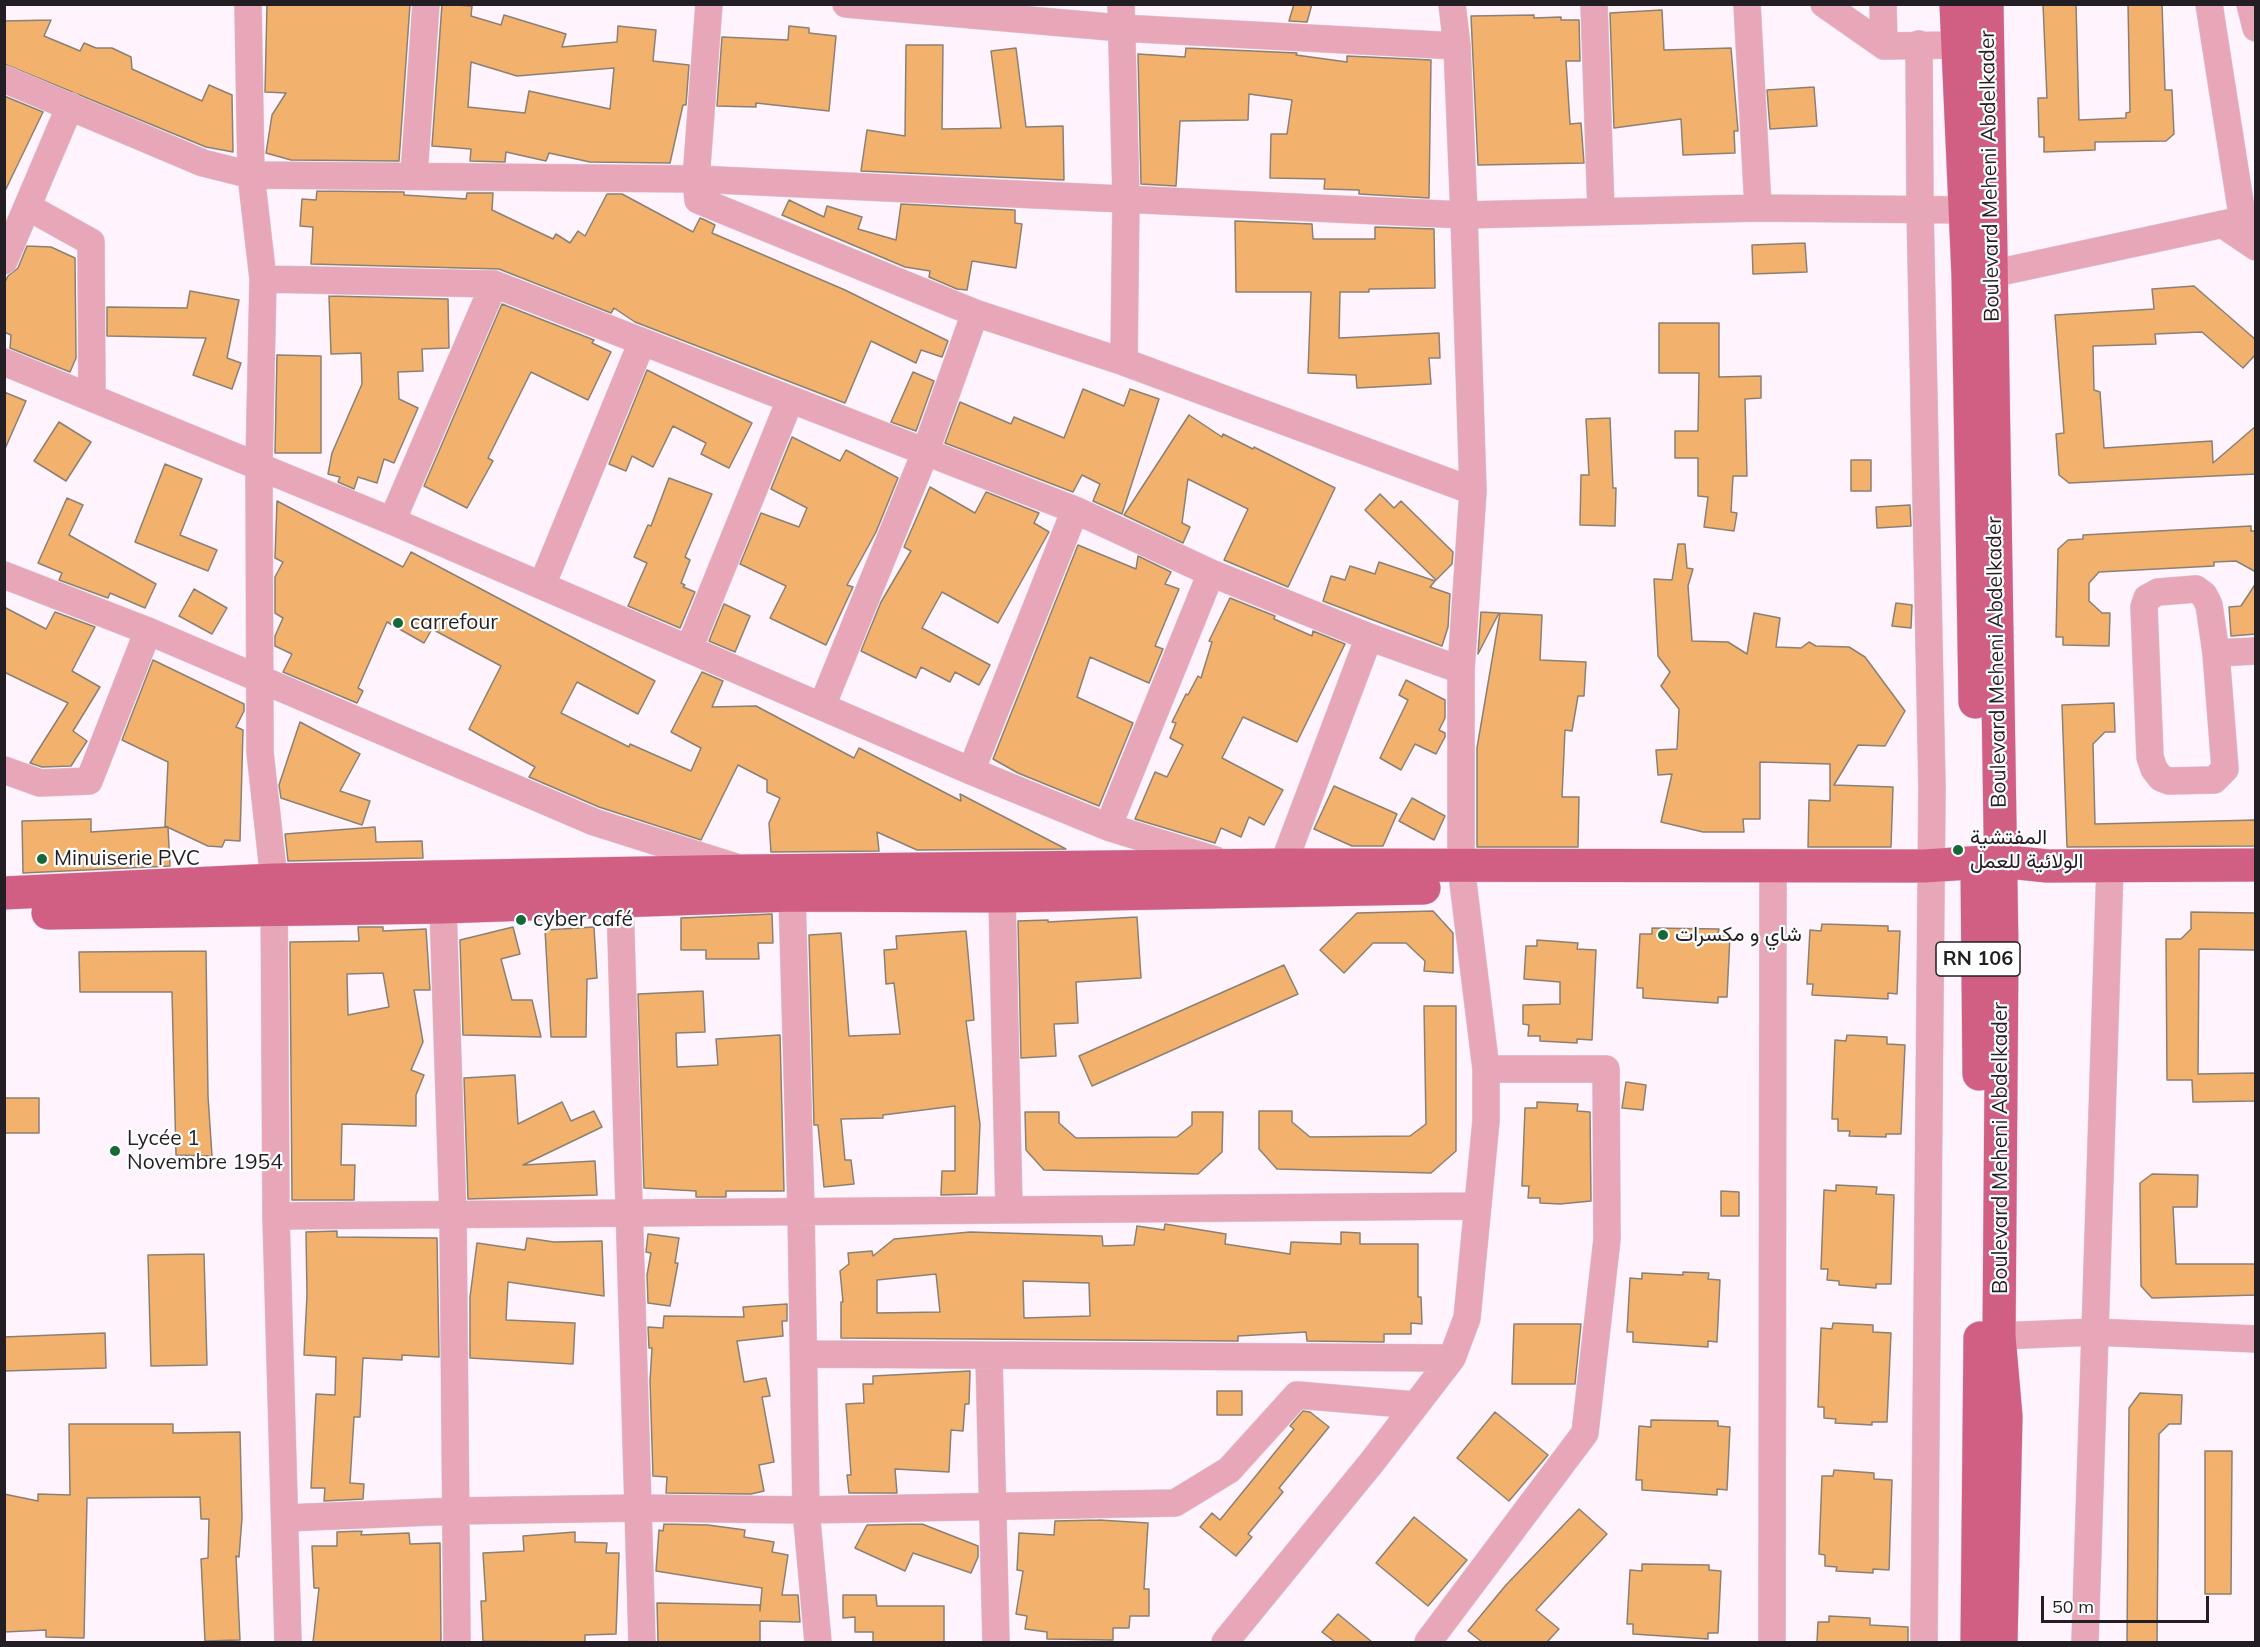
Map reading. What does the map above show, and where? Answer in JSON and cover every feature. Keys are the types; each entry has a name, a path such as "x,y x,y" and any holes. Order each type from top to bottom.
{"main road":[{"path":"1956,4 1965,210 1979,274"},
{"name":"Boulevard Meheni Abdelkader","path":"1987,4 1979,274 1999,1336 2006,1417 2001,1642"},
{"path":"4,914 274,895 748,871 1283,865 1461,876"},
{"path":"4,894 274,895 443,907 792,895 1002,897 1461,876 1931,875 2048,866 2256,865"},
{"name":"Boulevard Meheni Abdelkader","path":"1977,1642 1980,1332 1989,872"}],"street":[{"path":"248,4 251,175 263,279 259,465 260,752 274,895 276,1216 288,1642"},
{"path":"414,175 426,4"},
{"path":"709,4 696,179 698,200 975,313 1124,362 1473,491"},
{"path":"846,4 1121,16 1457,46"},
{"path":"1225,1642 1452,1358 1467,1318 1486,1121 1486,1070 1461,876 1461,670 1473,491 1457,46 1452,4"},
{"path":"1594,4 1601,211"},
{"path":"1747,4 1758,207"},
{"path":"1824,4 1884,46 1958,45"},
{"path":"1883,4 1884,46"},
{"path":"2209,4 2240,221 2256,247"},
{"path":"2250,4 2256,28"},
{"path":"1121,16 1126,198 1124,362"},
{"path":"1919,44 1931,875 1924,1642"},
{"path":"4,79 203,163 251,175 696,179 1464,215 1758,207 1965,210"},
{"path":"4,261 70,106"},
{"path":"28,207 91,242 92,398"},
{"path":"1979,274 2240,221"},
{"path":"263,279 494,284 1075,510 1211,573 1369,637 1461,670"},
{"path":"392,521 494,284"},
{"path":"822,706 925,453 975,313"},
{"path":"542,585 642,342"},
{"path":"4,362 392,521 971,771 1108,827 1235,866"},
{"path":"689,649 790,400"},
{"path":"971,771 1075,510"},
{"path":"1108,827 1211,573"},
{"path":"4,575 148,631 594,822 748,871"},
{"path":"2196,589 2204,595 2209,605 2216,653 2225,769 2214,780 2169,781 2161,778 2154,770 2150,757 2144,607 2147,598 2157,592 2196,589"},
{"path":"4,770 40,783 89,781 148,631"},
{"path":"1283,865 1369,637"},
{"path":"2216,653 2256,651"},
{"path":"2085,1642 2110,866"},
{"path":"1772,1642 1773,876"},
{"path":"792,895 801,1209 806,1510 818,1642"},
{"path":"1002,897 1009,1209"},
{"path":"620,902 642,1642"},
{"path":"443,907 453,1216 457,1642"},
{"path":"1428,1642 1585,1433 1607,1239 1606,1069 1486,1070"},
{"path":"276,1216 453,1216 801,1209 1477,1206"},
{"path":"1999,1336 2094,1332 2256,1339"},
{"path":"804,1354 989,1357 1452,1358"},
{"path":"989,1357 996,1642"},
{"path":"285,1518 456,1511 638,1508 806,1510 1175,1503 1228,1470 1297,1395 1415,1405"}],"building":[{"path":"267,4 410,4 399,161 291,160 266,153 272,115 286,93 265,92"},
{"path":"442,4 472,6 471,16 501,25 504,15 566,34 562,47 617,42 618,26 656,30 653,61 689,65 686,105 683,105 670,163 590,162 549,153 546,161 506,152 505,162 470,161 471,149 432,146","holes":["471,62 517,76 614,68 610,109 529,91 525,113 468,107"]},
{"path":"1294,4 1312,4 1307,22 1289,21"},
{"path":"2043,4 2076,4 2079,120 2126,118 2126,113 2130,112 2128,4 2162,4 2165,90 2172,90 2174,134 2166,141 2095,142 2095,150 2044,152 2044,137 2039,137 2038,98 2047,98"},
{"path":"1662,10 1664,50 1731,48 1738,131 1734,131 1735,153 1683,155 1681,119 1614,128 1610,13"},
{"path":"1534,15 1534,18 1561,17 1561,20 1579,20 1580,61 1566,61 1570,124 1581,123 1584,163 1478,165 1471,16"},
{"path":"51,20 44,36 80,51 84,43 96,48 112,48 131,57 132,69 202,101 209,85 232,95 233,152 206,147 4,64 4,21"},
{"path":"789,26 809,28 809,33 836,36 829,111 756,103 756,107 717,106 722,37 788,40"},
{"path":"906,45 943,45 942,129 1001,128 991,51 1016,48 1026,127 1063,126 1064,180 861,171 867,130 905,136"},
{"path":"1186,48 1297,53 1296,55 1347,62 1347,56 1431,60 1429,198 1359,194 1359,190 1324,189 1325,179 1270,178 1271,134 1287,134 1292,100 1249,94 1248,120 1180,121 1176,186 1141,184 1138,54 1185,57"},
{"path":"1814,87 1817,126 1770,129 1767,90"},
{"path":"4,96 43,112 4,193"},
{"path":"317,191 404,192 404,195 466,199 467,193 493,193 492,210 553,239 556,234 570,243 578,231 585,236 607,194 622,194 693,232 700,218 705,220 715,225 712,233 845,290 948,341 942,357 921,350 916,363 871,341 845,403 635,322 614,308 611,313 499,269 311,264 313,227 300,226 302,199 316,200"},
{"path":"789,200 824,217 827,206 862,217 858,229 896,240 901,204 1015,210 1015,223 1022,224 1016,268 972,261 967,290 957,289 929,277 930,271 905,267 782,215"},
{"path":"1235,221 1312,224 1313,239 1375,239 1375,227 1434,229 1435,288 1340,292 1339,338 1439,333 1440,358 1429,358 1431,384 1357,388 1356,375 1308,373 1311,292 1236,292"},
{"path":"1805,243 1807,272 1753,274 1752,245"},
{"path":"27,246 51,247 75,258 76,358 70,372 10,348 11,335 4,332 4,284 8,276 18,268"},
{"path":"2194,286 2256,340 2256,354 2243,368 2202,332 2155,334 2156,344 2093,346 2094,390 2100,392 2104,448 2212,441 2213,463 2256,426 2256,474 2069,483 2059,475 2056,434 2064,433 2055,315 2154,309 2152,289"},
{"path":"190,291 239,300 227,358 241,363 232,389 193,375 206,338 107,336 107,307 187,308"},
{"path":"329,296 448,299 449,348 422,349 423,371 398,372 399,399 418,408 394,463 384,459 377,483 358,477 354,489 338,482 340,477 328,474 332,453 362,384 361,353 331,354"},
{"path":"502,304 594,340 592,343 611,352 588,400 531,372 488,458 493,461 467,508 424,486"},
{"path":"1659,323 1719,323 1719,377 1761,376 1761,398 1745,399 1747,476 1733,476 1731,512 1737,513 1734,531 1704,527 1708,497 1698,496 1698,458 1675,458 1675,431 1698,431 1699,373 1659,373"},
{"path":"277,355 321,356 321,453 275,453"},
{"path":"647,370 752,423 729,468 701,454 706,443 673,426 653,467 632,456 626,471 609,464"},
{"path":"913,372 934,381 916,431 891,422"},
{"path":"1083,389 1124,406 1130,389 1159,399 1122,514 1093,501 1100,484 1082,475 1073,492 945,443 960,402 1011,424 1014,417 1064,438"},
{"path":"4,392 26,401 4,451"},
{"path":"1189,415 1222,437 1223,434 1253,449 1254,447 1335,488 1288,587 1224,560 1248,509 1188,479 1182,523 1190,527 1183,543 1124,515"},
{"path":"1610,418 1613,488 1616,488 1615,526 1580,525 1581,475 1589,475 1586,419"},
{"path":"59,422 91,442 66,481 34,461"},
{"path":"792,437 840,461 846,450 898,478 876,532 847,585 853,587 826,645 770,618 786,586 740,564 761,513 799,527 807,508 771,489"},
{"path":"1851,460 1871,460 1871,491 1851,491"},
{"path":"165,464 202,479 180,535 217,550 208,571 135,542"},
{"path":"669,478 712,494 685,557 690,560 681,583 685,585 683,587 695,592 680,628 628,606 647,563 634,557 648,525 651,526"},
{"path":"930,487 975,513 986,492 1039,513 1034,523 1049,532 998,623 942,592 922,628 990,665 979,685 955,672 950,682 921,667 916,678 861,651 881,602 911,551 904,547"},
{"path":"1380,494 1394,508 1401,501 1453,552 1452,564 1436,580 1365,510"},
{"path":"67,498 83,505 69,535 156,584 145,608 110,593 108,598 59,580 62,573 38,563"},
{"path":"277,501 403,567 411,552 655,681 638,714 577,682 561,713 629,747 630,744 691,771 701,748 671,732 702,672 723,681 712,707 756,706 854,758 859,748 961,801 960,794 1066,849 917,850 877,832 879,851 771,852 769,823 780,798 767,792 767,780 738,765 701,840 599,807 529,777 535,767 469,729 501,666 432,629 424,643 387,622 358,688 363,691 357,703 283,672 292,654 275,646 275,636 283,618 275,613 275,577 283,562 275,558"},
{"path":"1910,505 1911,526 1877,528 1876,507"},
{"path":"2251,526 2251,531 2256,531 2256,572 2236,561 2214,562 2214,566 2099,572 2089,583 2089,601 2102,613 2110,613 2109,646 2063,645 2063,637 2056,637 2058,549 2068,540 2083,539 2083,535"},
{"path":"1678,544 1685,544 1687,568 1693,569 1688,586 1692,641 1728,642 1747,654 1754,613 1780,618 1776,647 1801,648 1809,642 1816,646 1849,647 1865,657 1905,711 1885,746 1858,745 1834,785 1893,787 1891,847 1808,847 1809,800 1830,801 1830,764 1760,762 1760,819 1743,819 1744,832 1703,832 1661,822 1672,774 1658,775 1656,750 1677,749 1679,709 1661,686 1670,672 1658,656 1654,579 1672,580"},
{"path":"1078,545 1136,569 1138,556 1171,572 1165,584 1179,589 1155,646 1163,649 1149,683 1090,657 1077,697 1133,723 1099,806 1018,773 993,759"},
{"path":"1379,562 1435,581 1430,587 1450,594 1448,627 1442,646 1323,601 1331,576 1345,580 1350,566 1375,574"},
{"path":"2256,583 2256,634 2231,636 2229,607 2241,606"},
{"path":"194,589 227,608 212,634 179,616"},
{"path":"1230,598 1275,616 1274,619 1312,636 1313,631 1345,644 1297,742 1243,717 1222,758 1283,790 1264,825 1249,817 1241,837 1221,828 1215,843 1135,819 1155,772 1167,777 1183,745 1170,738 1176,723 1172,722 1186,694 1188,695 1198,676 1201,678 1212,642 1209,641"},
{"path":"1896,603 1912,605 1911,628 1892,626"},
{"path":"724,604 750,616 735,652 709,641"},
{"path":"4,607 46,629 55,612 95,627 72,671 100,687 73,731 87,741 71,766 42,767 30,763 68,703 4,672"},
{"path":"1481,612 1499,613 1478,654"},
{"path":"1500,613 1542,615 1540,660 1586,662 1584,696 1578,696 1572,731 1565,730 1562,797 1579,797 1578,847 1477,847 1477,748"},
{"path":"153,660 244,704 244,711 236,727 243,730 240,841 225,840 222,847 208,846 165,826 168,762 122,740"},
{"path":"1406,680 1445,700 1445,718 1439,730 1445,733 1445,737 1436,754 1415,744 1401,770 1380,758 1408,700 1399,695"},
{"path":"2114,703 2115,732 2105,732 2093,744 2095,824 2256,820 2256,846 2067,847 2062,705"},
{"path":"300,722 360,754 340,791 370,801 362,825 281,798 279,785"},
{"path":"1334,786 1397,814 1383,846 1352,846 1314,829"},
{"path":"1412,798 1445,816 1434,840 1399,821"},
{"path":"91,819 91,832 168,827 170,866 23,873 22,821"},
{"path":"375,827 376,842 422,841 423,858 288,861 285,834"},
{"path":"1433,911 1453,933 1453,973 1424,971 1425,961 1406,943 1373,943 1344,973 1320,950 1357,913"},
{"path":"2191,912 2256,913 2256,950 2199,949 2198,1074 2256,1073 2256,1101 2193,1102 2192,1080 2167,1080 2166,939 2181,939 2191,929"},
{"path":"772,914 773,943 758,943 759,959 706,959 706,950 681,950 681,918"},
{"path":"1137,917 1141,978 1076,982 1078,1023 1054,1024 1056,1056 1021,1058 1018,921 1048,920 1048,922"},
{"path":"1822,924 1888,926 1888,931 1900,931 1897,994 1888,993 1888,999 1812,995 1813,984 1807,984 1810,930 1821,931"},
{"path":"358,927 383,927 383,931 426,929 430,990 414,990 423,1042 411,1070 424,1075 416,1095 416,1126 342,1124 341,1165 355,1165 354,1200 292,1200 290,942 359,941","holes":["383,973 389,1007 348,1015 347,974"]},
{"path":"513,927 520,954 501,959 512,1000 532,1000 541,1037 463,1035 460,940"},
{"path":"594,927 597,978 587,979 586,1037 551,1037 545,930"},
{"path":"1652,928 1719,929 1718,934 1730,935 1727,997 1718,997 1718,1003 1643,998 1643,988 1637,988 1640,934 1652,934"},
{"path":"966,931 974,1020 966,1021 980,1124 977,1194 941,1195 942,1171 955,1171 955,1106 883,1115 883,1118 841,1119 845,1160 851,1160 854,1184 824,1187 818,1125 814,1125 809,935 841,933 849,1036 900,1034 894,983 886,984 884,950 897,949 896,936"},
{"path":"1537,940 1578,943 1577,949 1596,950 1592,1040 1577,1039 1577,1043 1540,1041 1540,1036 1528,1036 1529,1025 1523,1024 1523,1005 1560,1004 1560,982 1524,979 1526,946 1537,946"},
{"path":"206,951 208,1096 212,1156 176,1155 172,992 80,992 79,952"},
{"path":"1284,965 1298,994 1092,1086 1079,1056"},
{"path":"703,991 705,1032 676,1033 677,1067 718,1065 716,1039 780,1035 784,1191 726,1191 726,1197 696,1197 696,1191 644,1188 638,994"},
{"path":"1424,1006 1456,1006 1456,1151 1431,1173 1277,1169 1259,1149 1259,1111 1292,1111 1292,1122 1310,1137 1410,1136 1426,1124"},
{"path":"1847,1035 1887,1037 1887,1044 1905,1045 1901,1134 1886,1134 1886,1137 1849,1136 1850,1131 1838,1131 1838,1119 1832,1119 1835,1040 1846,1041"},
{"path":"515,1075 518,1124 562,1102 571,1121 594,1111 602,1127 523,1165 595,1161 597,1195 468,1199 464,1078"},
{"path":"1626,1082 1646,1085 1643,1110 1622,1108"},
{"path":"4,1098 39,1098 39,1133 4,1133"},
{"path":"1537,1102 1578,1104 1577,1111 1590,1112 1591,1201 1560,1204 1540,1203 1540,1198 1528,1198 1529,1186 1522,1186 1525,1108 1537,1108"},
{"path":"1025,1112 1059,1112 1059,1123 1076,1138 1177,1137 1192,1125 1192,1112 1223,1112 1222,1152 1198,1174 1044,1170 1026,1150"},
{"path":"2152,1174 2198,1175 2197,1207 2173,1207 2176,1264 2256,1264 2256,1295 2152,1298 2141,1286 2140,1183"},
{"path":"1836,1185 1877,1187 1876,1194 1894,1195 1891,1284 1876,1284 1876,1288 1839,1285 1839,1281 1827,1280 1828,1269 1821,1269 1824,1190 1836,1191"},
{"path":"1721,1191 1739,1192 1739,1216 1721,1216"},
{"path":"1165,1224 1226,1234 1225,1244 1290,1254 1291,1242 1341,1244 1341,1232 1360,1233 1360,1244 1418,1244 1418,1297 1421,1297 1422,1324 1411,1323 1411,1334 1384,1334 1384,1342 1307,1341 1306,1332 1238,1336 1238,1341 841,1338 841,1302 843,1302 840,1271 849,1264 848,1253 872,1251 873,1256 894,1239 970,1232 1102,1236 1103,1246 1134,1245 1137,1226 1164,1230","holes":["936,1274 940,1312 877,1313 877,1280","1023,1281 1089,1283 1090,1316 1024,1318"]},
{"path":"337,1231 337,1237 437,1238 439,1357 402,1355 402,1360 363,1358 360,1417 354,1417 350,1483 364,1484 363,1499 324,1501 325,1488 311,1488 316,1394 335,1395 336,1357 304,1355 307,1295 306,1232"},
{"path":"648,1234 679,1238 675,1263 678,1263 670,1306 648,1303 647,1275 651,1253 646,1252"},
{"path":"527,1238 554,1242 602,1241 604,1296 508,1282 506,1320 575,1323 573,1364 470,1358 470,1297 477,1243 525,1250"},
{"path":"204,1254 207,1365 151,1366 148,1255"},
{"path":"1683,1272 1709,1273 1708,1279 1720,1280 1717,1342 1708,1341 1708,1347 1633,1342 1633,1332 1627,1332 1630,1278 1642,1279 1642,1273 1683,1275"},
{"path":"787,1304 787,1321 782,1321 783,1336 737,1341 744,1382 766,1378 770,1396 762,1397 774,1462 759,1465 764,1491 751,1494 666,1493 667,1477 653,1476 650,1381 652,1348 649,1348 648,1327 663,1328 664,1316 744,1317 743,1307"},
{"path":"1833,1323 1873,1325 1873,1332 1891,1333 1887,1422 1872,1422 1872,1425 1835,1423 1836,1419 1824,1418 1824,1407 1818,1407 1821,1328 1832,1329"},
{"path":"1514,1324 1581,1324 1575,1384 1512,1384"},
{"path":"105,1333 106,1368 4,1371 4,1337"},
{"path":"970,1371 969,1404 965,1404 963,1431 951,1430 949,1472 895,1469 897,1493 849,1493 847,1475 851,1475 846,1404 864,1403 863,1384 873,1384 873,1376"},
{"path":"1217,1391 1242,1391 1242,1415 1217,1415"},
{"path":"2140,1393 2182,1395 2181,1424 2169,1424 2159,1434 2157,1642 2127,1642 2129,1408"},
{"path":"1303,1411 1310,1412 1329,1427 1279,1488 1283,1492 1248,1534 1252,1537 1236,1556 1200,1527 1212,1513 1220,1520 1294,1429 1290,1426"},
{"path":"1495,1412 1548,1455 1509,1501 1457,1458"},
{"path":"1651,1420 1718,1421 1718,1426 1730,1427 1727,1490 1717,1489 1717,1495 1642,1490 1642,1480 1636,1480 1639,1426 1651,1427"},
{"path":"69,1424 173,1424 173,1433 240,1432 242,1518 239,1557 236,1556 240,1640 205,1641 201,1559 208,1558 209,1519 201,1519 200,1497 87,1498 84,1638 46,1637 46,1630 4,1632 4,1494 38,1501 38,1494 70,1495"},
{"path":"2205,1451 2232,1451 2231,1594 2205,1594"},
{"path":"1834,1470 1874,1473 1874,1479 1892,1480 1889,1570 1873,1569 1873,1573 1836,1571 1837,1567 1825,1566 1825,1555 1819,1554 1822,1476 1833,1476"},
{"path":"1579,1509 1607,1534 1536,1610 1559,1629 1547,1642 1482,1642 1468,1631 1506,1585"},
{"path":"1414,1517 1467,1560 1428,1606 1376,1563"},
{"path":"1099,1520 1148,1523 1144,1589 1149,1589 1149,1616 1130,1616 1129,1628 1113,1628 1113,1640 1047,1639 1047,1632 1025,1629 1027,1616 1016,1614 1023,1571 1017,1570 1019,1533 1054,1535 1055,1521"},
{"path":"664,1524 708,1525 745,1530 744,1537 774,1542 772,1552 788,1555 782,1595 798,1595 800,1622 760,1621 760,1642 658,1642 657,1603 760,1605 760,1611 762,1588 656,1571 659,1530 663,1531"},
{"path":"922,1524 978,1546 978,1557 971,1573 913,1553 905,1571 855,1548 867,1525"},
{"path":"362,1531 361,1535 409,1533 410,1544 440,1543 441,1642 313,1642 319,1588 314,1588 312,1546 337,1546 337,1532"},
{"path":"575,1532 575,1542 607,1543 606,1553 619,1553 616,1634 585,1635 585,1642 483,1641 481,1601 486,1601 483,1553 524,1551 523,1536"},
{"path":"1642,1564 1709,1565 1709,1570 1721,1571 1718,1633 1708,1633 1708,1639 1633,1634 1633,1624 1627,1624 1630,1570 1642,1571"},
{"path":"843,1595 876,1595 877,1606 944,1606 944,1642 873,1642 873,1632 855,1632 855,1617 843,1618"},
{"path":"1338,1614 1372,1642 1335,1642 1322,1632"},
{"path":"1829,1616 1870,1618 1870,1625 1908,1627 1908,1642 1817,1642 1818,1622 1829,1622"}],"place":[{"name":"carrefour","path":"398,623"},
{"name":"المفتشية الولائية للعمل","path":"1958,850"},
{"name":"Minuiserie PVC","path":"42,859"},
{"name":"cyber café","path":"521,920"},
{"name":"شاي و مكسرات","path":"1663,935"},
{"name":"Lycée 1 Novembre 1954","path":"115,1151"}]}
